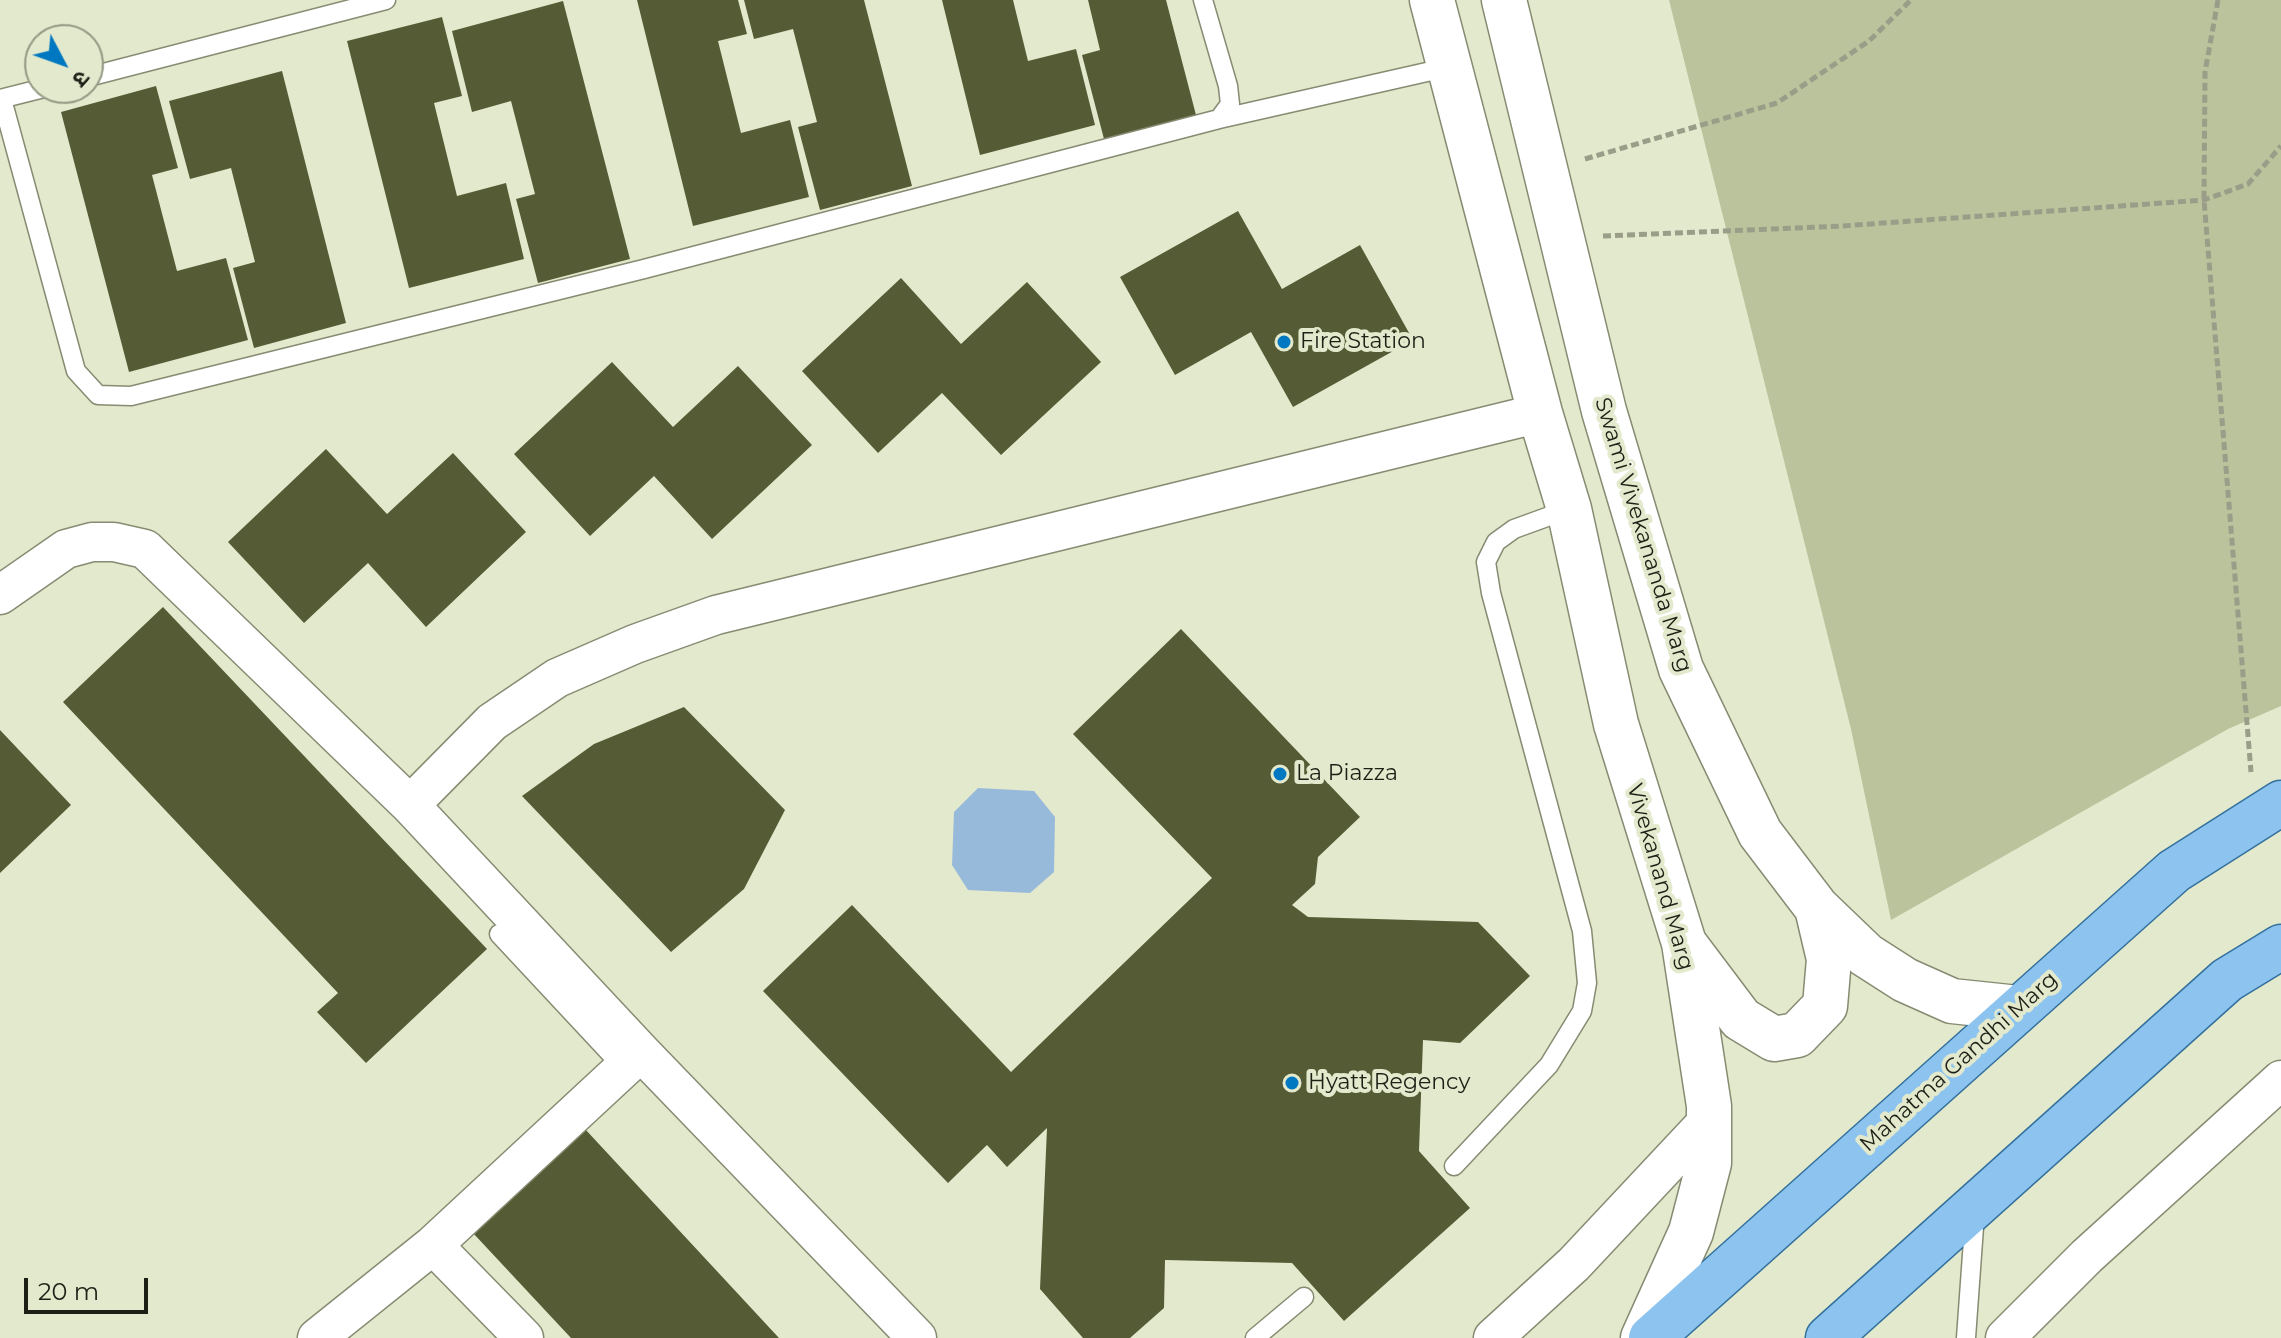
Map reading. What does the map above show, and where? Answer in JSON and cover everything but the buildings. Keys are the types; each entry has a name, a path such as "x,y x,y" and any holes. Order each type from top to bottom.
{"main road":[{"name":"Mahatma Gandhi Marg","path":"1651,1338 2174,871 2268,811"},
{"path":"1828,1338 2227,980 2281,947"}],"street":[{"path":"410,805 492,722 557,678 635,644 716,615 1540,413 1432,0"},
{"name":"Swami Vivekananda Marg","path":"1504,0 1604,411 1681,669 1760,833 1817,908 1866,955 1905,980 1952,1001 2018,1008"},
{"name":"Vivekanand Marg","path":"1540,413 1569,509 1616,724 1684,943 1709,1120 1709,1163 1691,1232 1643,1338"},
{"path":"0,595 66,549 92,542 114,542 145,549 410,805 632,1060 917,1338"},
{"path":"1684,943 1741,1019 1774,1039 1797,1035 1825,1006 1829,959 1817,908"},
{"path":"317,1338 433,1245 632,1060"},
{"path":"2005,1338 2087,1256 2281,1080"},
{"path":"1493,1338 1574,1264 1709,1120"},
{"path":"433,1245 524,1338"}],"lane":[{"path":"104,73 386,0"},
{"path":"1203,0 1228,86 1230,104 1219,119"},
{"path":"24,93 1,99 76,371 98,395 131,396 644,269 1219,119 1449,67"},
{"path":"1454,1166 1549,1065 1582,1011 1587,983 1582,931 1491,593 1486,562 1496,542 1514,529 1569,509"},
{"path":"499,934 632,1060"},
{"path":"1966,1338 1975,1206"},
{"path":"1255,1338 1304,1297"}],"path":[{"path":"1546,171 1777,103 1869,41 1911,0"},
{"path":"2218,0 2205,72 2204,200 2268,811"},
{"path":"1562,238 1842,226 2204,200 2248,184 2281,146"}],"green space":[{"path":"1669,0 2281,0 2281,706 2228,729 1891,920 1851,729"}],"water":[{"path":"978,788 1034,791 1055,817 1054,872 1030,893 968,890 952,865 954,812"}],"place":[{"name":"Fire Station","path":"1284,342"},
{"name":"La Piazza","path":"1280,774"},
{"name":"Hyatt Regency","path":"1292,1083"}]}
